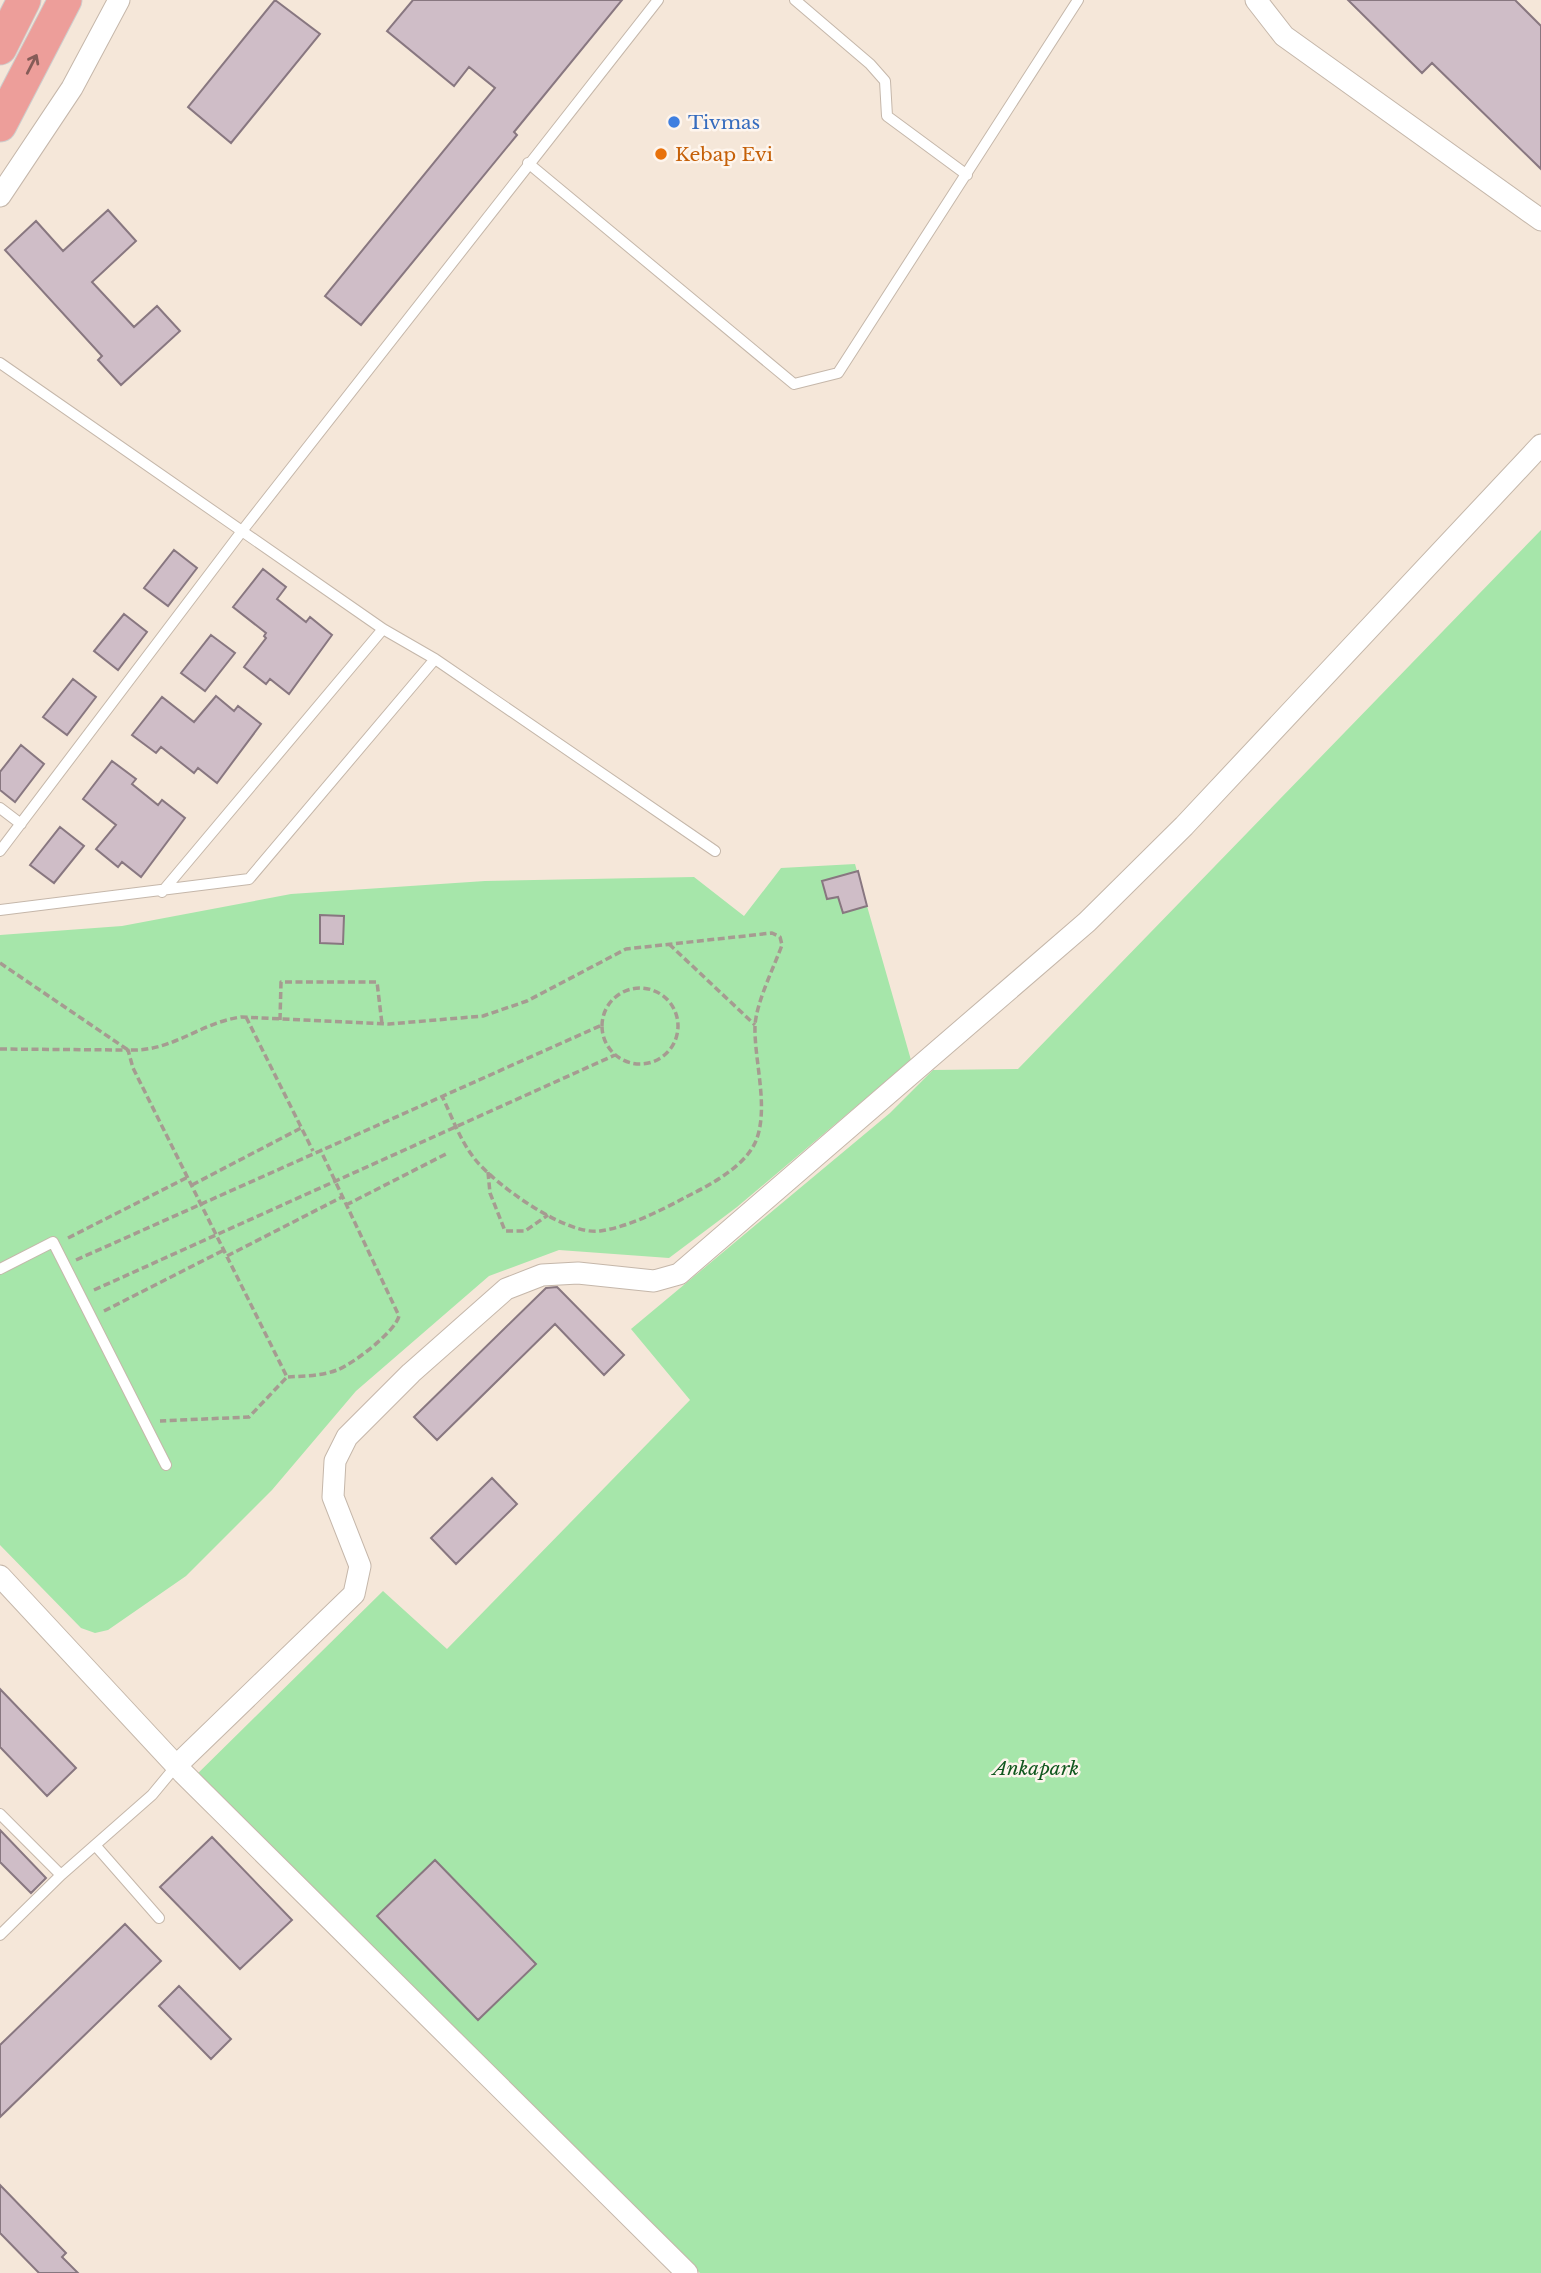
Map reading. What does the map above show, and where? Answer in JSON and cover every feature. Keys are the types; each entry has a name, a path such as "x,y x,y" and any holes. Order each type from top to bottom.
{"main road":[{"path":"0,48 24,0"},
{"path":"0,125 65,0"}],"street":[{"path":"0,196 72,88 119,0"},
{"path":"1256,0 1284,36 1541,220"},
{"path":"176,1766 354,1594 360,1566 333,1497 335,1461 347,1437 411,1373 506,1289 542,1275 578,1273 654,1281 679,1274 1087,922 1184,825 1541,445"},
{"path":"0,1576 176,1766 687,2273"}],"lane":[{"path":"0,850 242,531 658,0"},
{"path":"795,0 870,64 885,82 887,116 967,175"},
{"path":"528,163 794,384 838,373 1078,0"},
{"path":"0,363 383,629 435,659 715,851"},
{"path":"162,892 383,629"},
{"path":"0,910 162,892 248,879 435,659"},
{"path":"0,808 20,824"},
{"path":"0,1269 53,1242 166,1465"},
{"path":"0,1935 61,1875 152,1796 176,1766"},
{"path":"0,1814 61,1875"},
{"path":"95,1845 159,1918"}],"path":[{"path":"0,1049 160,1048 222,1020 246,1017 382,1024 482,1016 527,1001 626,949 777,933 782,945 755,1025 760,1079 759,1128 754,1144 741,1161 665,1208 600,1231 570,1227 548,1215 488,1172 474,1158 442,1096"},
{"path":"669,944 755,1025"},
{"path":"0,963 128,1050 133,1068 287,1377"},
{"path":"280,1020 281,982 377,982 382,1024"},
{"path":"634,988 660,993 676,1014 676,1040 658,1060 646,1064 632,1064 615,1055 604,1038 602,1026 604,1012 611,1001 634,988"},
{"path":"246,1017 313,1152"},
{"path":"65,1265 200,1202 602,1026"},
{"path":"81,1296 615,1055"},
{"path":"192,1185 301,1128"},
{"path":"144,1422 248,1417 287,1377 335,1371 348,1365 398,1322 398,1308 320,1149"},
{"path":"346,1205 446,1154"},
{"path":"488,1172 490,1193 505,1231 525,1231 548,1215"},
{"path":"54,1245 188,1177"},
{"path":"227,1256 342,1197"},
{"path":"91,1317 224,1250"}],"green space":[{"name":"Ankapark","path":"1541,530 1541,2273 700,2273 401,1998 185,1786 383,1591 447,1649 690,1400 631,1329 890,1113 933,1070 1018,1069"},
{"path":"855,864 911,1060 737,1207 669,1258 559,1250 489,1276 356,1391 272,1490 186,1576 108,1630 95,1633 81,1628 0,1545 0,935 122,926 291,894 485,881 694,877 744,916 781,868"}],"building":[{"path":"275,0 320,34 231,143 188,107"},
{"path":"413,0 622,0 514,132 517,135 361,325 325,296 495,88 469,67 454,86 387,31"},
{"path":"1348,0 1515,0 1541,26 1541,169 1432,63 1422,73"},
{"path":"108,210 136,241 92,282 134,327 157,306 180,331 121,385 98,360 102,356 5,250 36,221 63,251"},
{"path":"174,550 197,568 168,606 144,588"},
{"path":"263,569 286,587 277,599 306,622 310,617 332,635 289,694 270,679 266,684 244,667 266,638 266,633 233,607"},
{"path":"124,614 147,632 118,670 94,651"},
{"path":"211,635 235,653 205,691 181,673"},
{"path":"73,679 96,697 67,735 43,717"},
{"path":"216,696 234,711 238,706 261,724 217,783 198,768 194,773 161,747 156,753 132,735 162,697 194,722"},
{"path":"21,745 44,764 15,802 0,790 0,772"},
{"path":"112,761 136,779 132,784 158,805 162,800 185,818 141,877 122,862 118,867 96,849 116,825 83,799"},
{"path":"60,827 84,846 54,883 30,865"},
{"path":"858,871 867,906 843,913 838,897 827,899 822,881"},
{"path":"320,915 344,916 343,944 320,943"},
{"path":"557,1287 624,1355 604,1375 555,1324 437,1440 414,1417 546,1288"},
{"path":"492,1478 517,1504 456,1564 431,1538"},
{"path":"0,1689 76,1768 47,1796 0,1747"},
{"path":"0,1830 46,1878 31,1893 0,1862"},
{"path":"212,1837 292,1920 240,1969 160,1887"},
{"path":"435,1860 536,1964 478,2020 377,1916"},
{"path":"125,1924 161,1961 0,2117 0,2045"},
{"path":"179,1986 231,2039 211,2059 159,2006"},
{"path":"0,2185 66,2253 62,2257 78,2273 39,2273 0,2233"}],"place":[{"name":"Tivmas","path":"674,122"},
{"name":"Kebap Evi","path":"661,154"}]}
